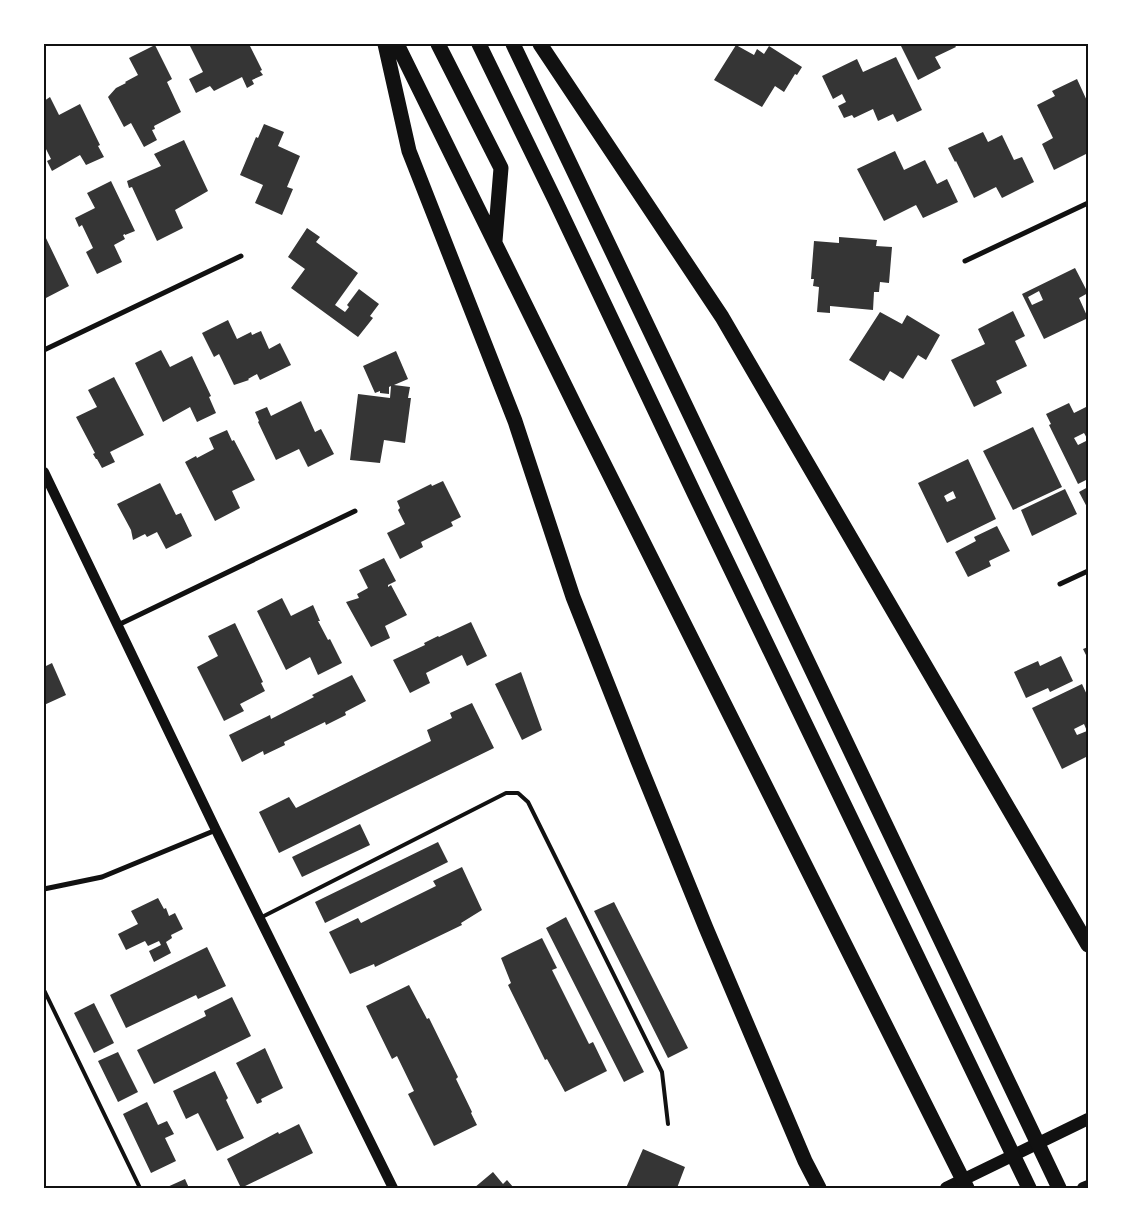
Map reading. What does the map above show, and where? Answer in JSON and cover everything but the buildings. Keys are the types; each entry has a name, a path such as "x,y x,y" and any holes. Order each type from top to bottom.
{"highway":[{"path":"385,44 409,151 515,421 573,597 706,928 805,1161 819,1188"},
{"path":"397,44 585,427 967,1188"},
{"path":"438,44 501,168 495,242"},
{"path":"479,44 1029,1188"},
{"path":"513,44 1060,1188"},
{"path":"540,44 722,317 1088,945"}],"main road":[{"path":"44,472 216,830 393,1188"},
{"path":"946,1188 1088,1119"},
{"path":"1083,1188 1088,1186"}],"street":[{"path":"966,261 1088,202"},
{"path":"44,350 241,256"},
{"path":"117,625 355,511"},
{"path":"1060,584 1088,571"},
{"path":"44,888 102,877 216,830"}],"lane":[{"path":"260,918 506,793 518,793 528,802 662,1072 668,1124"},
{"path":"44,990 140,1188"}]}
